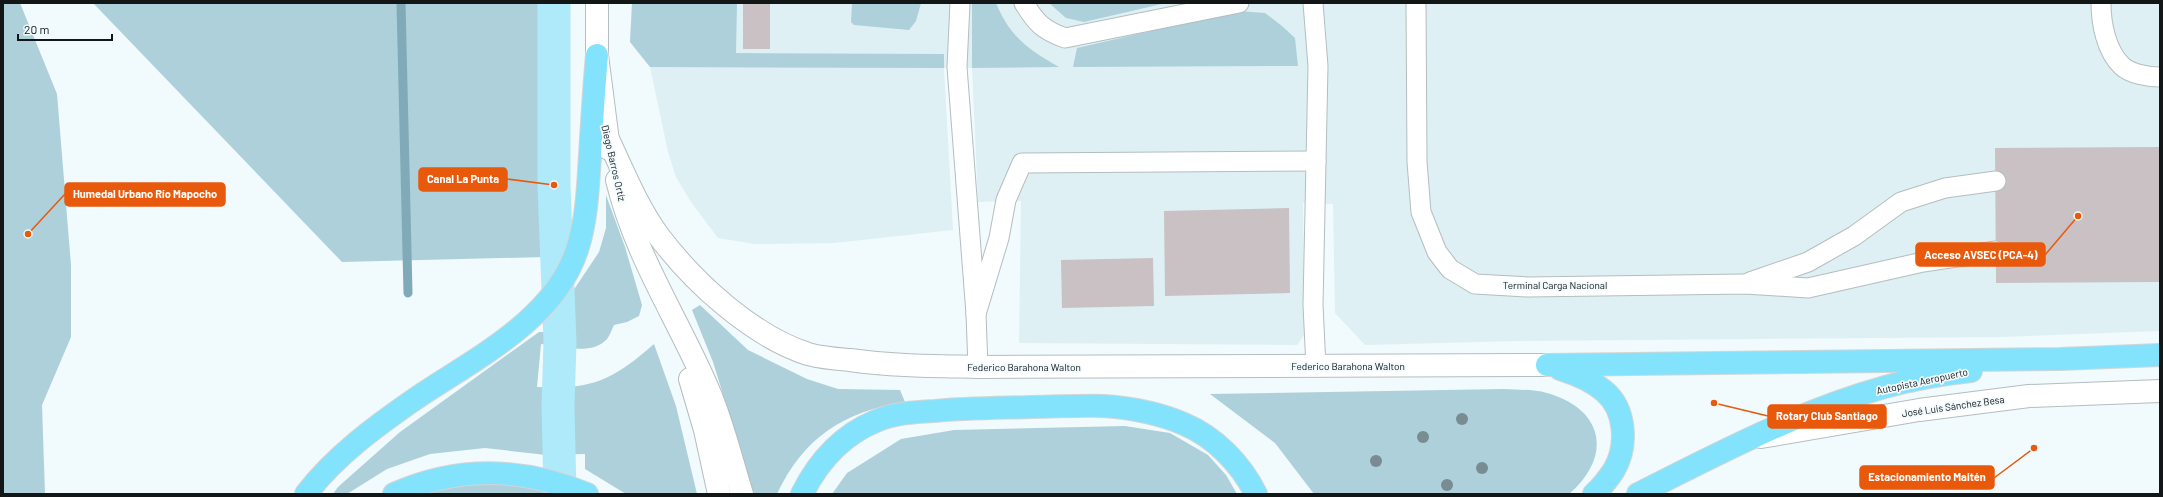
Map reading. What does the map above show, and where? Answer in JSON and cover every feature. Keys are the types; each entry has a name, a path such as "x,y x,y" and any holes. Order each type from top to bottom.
{"highway":[{"path":"306,494 344,454 377,427 415,399 469,365 506,338 540,308 557,289 577,251 588,197 597,55"},
{"path":"1548,365 2060,359 2160,355"},
{"name":"Autopista Aeropuerto","path":"1638,494 1748,439 1821,408 1886,387 1959,372 2060,359"},
{"path":"1548,365 1591,382 1605,392 1614,402 1620,416 1623,433 1615,469 1594,494"},
{"path":"802,494 819,464 830,452 851,435 876,421 905,412 967,408 1104,406 1161,415 1196,430 1207,437 1232,458 1248,478 1256,494"},
{"path":"394,494 437,479 469,474 501,473 533,476 559,482 587,494"}],"street":[{"name":"Diego Barros Ortíz","path":"597,3 597,55 606,135 622,201 644,259 708,390 742,494"},
{"name":"Federico Barahona Walton","path":"606,135 638,202 658,235 692,274 744,321 776,341 809,354 901,366 1316,367 1548,365"},
{"name":"Diego Barros Ortíz","path":"670,314 705,430 719,494"},
{"name":"José Luis Sánchez Besa","path":"1748,439 1853,423 1919,410 2029,396 2160,391"}],"lane":[{"path":"960,3 957,67 976,314 978,367"},
{"path":"1024,3 1030,13 1046,32 1064,38 1239,3"},
{"path":"1313,3 1318,66 1313,305 1316,367"},
{"name":"Terminal Carga Nacional","path":"1416,3 1417,162 1421,212 1437,252 1450,269 1475,284 1528,287 1745,284"},
{"path":"2101,3 2101,23 2111,50 2122,67 2139,74 2159,78"},
{"path":"976,314 999,238 1006,200 1022,163 1316,161"},
{"path":"1745,284 1808,262 1854,236 1901,202 1945,188 1996,181"},
{"path":"1745,284 1808,288 1923,262 1996,251"}],"shaded area":[{"path":"3,3 20,3 57,94 71,265 71,337 42,405 45,494 3,494"},
{"path":"93,3 541,3 545,257 342,262"},
{"path":"632,3 2160,3 2160,331 2001,337 1518,341 1365,345 1335,313 1333,204 1303,203 1305,334 1297,345 1019,343 1021,201 978,202 972,68 944,68 953,230 834,243 755,244 718,238 691,202 676,177 668,152 650,67 630,42"},
{"path":"632,3 737,3 736,53 944,54 944,68 650,67 630,42"},
{"path":"852,3 921,3 916,21 909,30 854,25 851,22"},
{"path":"972,3 996,3 1001,15 1014,34 1038,55 1059,67 972,68"},
{"path":"1049,3 1166,3 1084,22 1066,18"},
{"path":"1238,11 1265,13 1282,26 1295,38 1298,66 1073,67 1077,48"},
{"path":"606,195 625,247 642,305 639,316 627,322 614,325 607,339 601,344 593,347 576,349 541,344 537,387 573,387 601,380 626,366 654,344 676,406 697,494 626,494 585,469 585,454 546,455 485,448 430,454 387,469 347,494 333,494 338,487 400,432 539,332 565,332 569,297 599,252 606,228"},
{"path":"700,305 748,350 807,379 838,389 900,390 905,402 883,406 844,420 813,442 788,474 777,494 754,494 713,362 692,310"},
{"path":"1504,389 1531,390 1547,393 1566,400 1581,410 1591,422 1596,435 1596,450 1592,464 1583,479 1569,494 1314,494 1275,443 1210,394"},
{"path":"1125,426 1170,433 1208,455 1226,475 1237,494 832,494 847,473 901,439 954,430"},
{"path":"483,482 536,488 551,494 423,494 441,488"}],"building":[{"path":"743,3 770,3 770,49 743,49"},
{"path":"2160,147 2160,282 1996,283 1995,148"},
{"path":"1289,208 1290,293 1165,296 1164,211"},
{"path":"1153,258 1154,306 1062,308 1061,260"}],"waterway":[{"path":"401,3 408,293"},
{"path":"554,3 554,185 560,342 558,406 560,494"}],"place":[{"name":"Canal La Punta","path":"554,185"},
{"name":"Acceso AVSEC (PCA-4)","path":"2078,216"},
{"name":"Humedal Urbano Río Mapocho","path":"28,234"},
{"name":"Rotary Club Santiago","path":"1714,403"},
{"name":"Estacionamiento Maitén","path":"2034,448"}]}
